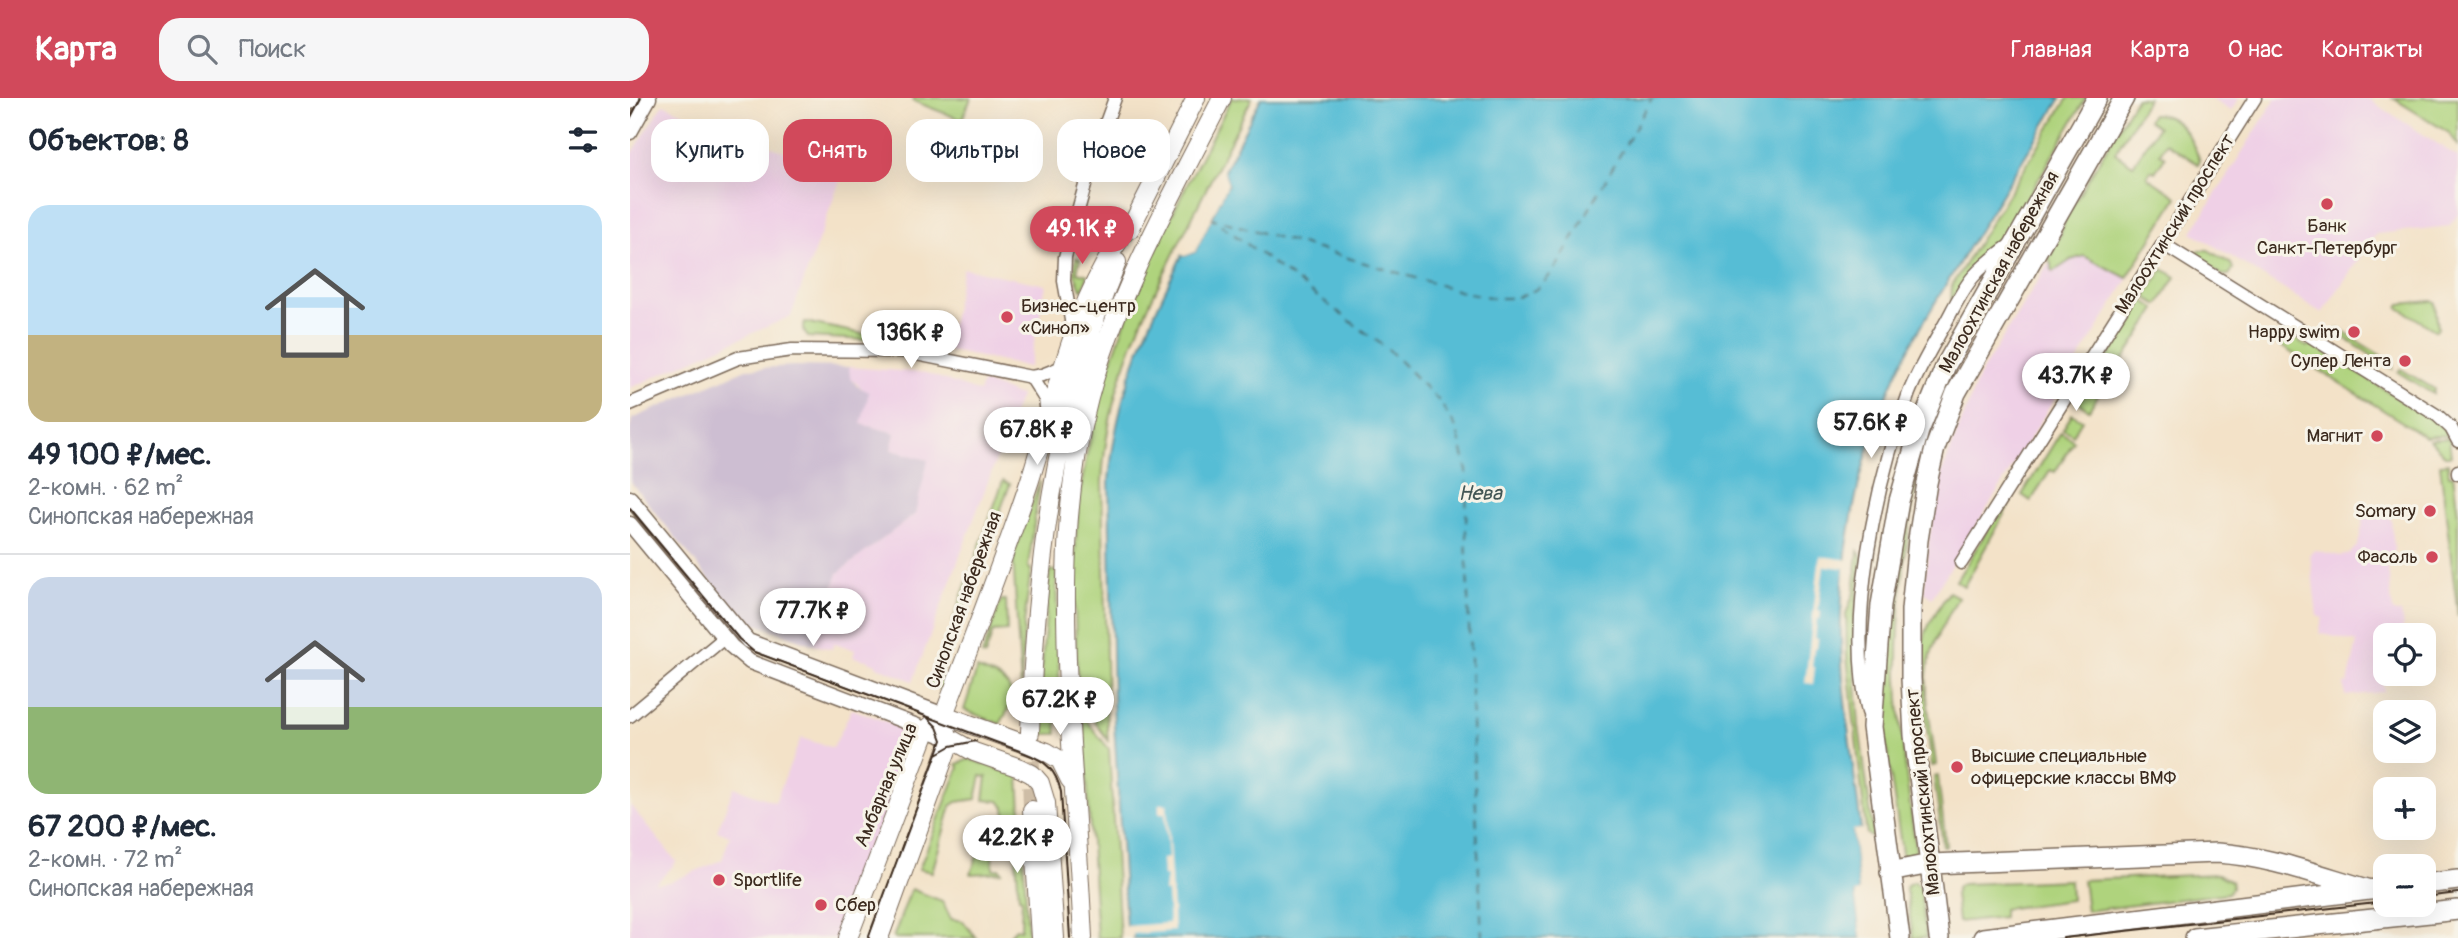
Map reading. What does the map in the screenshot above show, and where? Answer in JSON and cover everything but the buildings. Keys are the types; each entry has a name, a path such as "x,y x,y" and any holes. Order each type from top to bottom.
{"main road":[{"name":"Синопская набережная","path":"1030,733 1032,663 1041,570 1067,407 1087,341 1133,219 1196,98"},
{"path":"1083,938 1065,614 1065,571 1073,477 1084,421 1102,354 1123,298 1148,241 1222,98"},
{"name":"Малоохтинская набережная","path":"1872,734 1886,568 1908,466 1930,399 1946,365 2097,98"},
{"name":"Малоохтинская набережная","path":"1911,646 1911,610 1918,540 1935,448 1946,419 1976,355 2124,98"},
{"name":"Синопская набережная","path":"944,715 1030,478 1071,338 1101,269 1117,240 1133,219"},
{"name":"Малоохтинский проспект","path":"1911,646 1914,734 1939,938"},
{"path":"944,715 1047,751 1060,760 1073,790"},
{"name":"Амбарная улица","path":"848,938 927,729 944,715"},
{"name":"Малоохтинский проспект","path":"1872,734 1900,938"},
{"path":"879,938 951,738 974,751 1020,768 1040,783 1040,938"},
{"path":"1039,807 1055,938"},
{"path":"1890,872 2228,853 2373,888"},
{"path":"2436,883 2458,880"},
{"path":"1983,938 2373,890"},
{"path":"2195,938 2237,936 2458,910"}],"street":[{"path":"630,132 649,98"},
{"name":"Синопская набережная","path":"1071,338 1071,320 1064,281 1068,245 1080,199 1115,98"},
{"name":"Малоохтинский проспект","path":"1961,563 2255,98"},
{"path":"2162,244 2438,416 2451,428 2458,442"},
{"path":"630,404 738,358 792,350 901,351 1031,377 1062,367"},
{"path":"1031,377 1045,398 1047,415"},
{"path":"630,498 748,641 944,715"},
{"path":"630,524 724,638 750,662 951,738"},
{"path":"630,716 736,628"},
{"name":"Амбарная улица","path":"944,715 951,738"}],"shaded area":[{"path":"2209,98 2239,98 2231,111"},
{"path":"2276,98 2367,98 2458,157 2458,214 2450,226 2376,234 2322,313 2192,232"},
{"path":"663,104 697,119 654,119"},
{"path":"651,123 651,182 769,182 769,146 783,151 783,182 839,182 791,316 630,388 630,157"},
{"path":"2085,249 2130,276 1932,598 1924,592 1939,480 1979,376 2052,258"},
{"name":"Бизнес-центр «Синоп»","path":"963,268 1046,285 1029,367 946,350"},
{"path":"849,367 926,373 979,392 983,382 1020,396 913,681 853,657 855,650 835,643 832,649 814,645 838,573 915,514 927,460 891,450 895,433 861,424 864,390 849,377"},
{"path":"849,367 850,377 857,386 869,392 861,424 895,433 891,450 928,460 915,514 838,573 814,645 740,618 630,481 632,419 746,369"},
{"path":"2383,514 2391,519 2395,559 2387,560 2393,612 2401,612 2402,623 2373,623 2373,686 2383,686 2384,692 2345,696 2344,683 2348,684 2357,642 2319,633 2323,618 2317,616 2310,554 2315,550 2340,556 2349,554 2358,545 2364,517"},
{"path":"852,709 903,728 910,754 841,938 630,938 630,805 676,861 655,884 670,882 722,860 730,836 717,831 734,787 775,802 801,738 833,748"}],"green space":[{"path":"914,98 971,98 962,119 913,101"},
{"path":"1232,98 1252,98 1151,300 1128,356 1111,415 1102,481 1107,702 1079,704 1076,533 1093,425 1123,328 1142,281"},
{"path":"2068,98 2086,98 2009,230 1970,271 1951,302 1952,285"},
{"path":"2136,98 2148,98 2115,153 2133,165 2158,127 2148,120 2152,114 2177,122 2188,136 2200,160 2198,164 2166,143 2160,153 2165,157 2155,172 2151,170 2147,177 2177,197 2127,278 2084,256 2071,260 2053,272 2049,258 2066,217"},
{"path":"2393,98 2458,98 2458,145 2449,133"},
{"path":"2199,250 2208,250 2231,264 2233,269 2229,275 2222,275 2193,256"},
{"path":"1076,257 1080,259 1077,272 1088,275 1083,289 1074,272"},
{"path":"2163,269 2176,277 2158,305 2145,297"},
{"path":"2143,300 2156,309 2108,384 2096,377"},
{"path":"2435,303 2438,328 2436,331 2398,307 2400,304"},
{"path":"805,322 887,339 808,337 803,330"},
{"path":"2338,329 2393,363 2393,369 2335,332"},
{"path":"2284,331 2307,347 2310,343 2440,424 2448,435 2426,437 2276,343"},
{"path":"2401,369 2434,389 2433,394 2398,372"},
{"path":"2093,380 2103,387 2089,410 2079,403"},
{"path":"2072,414 2082,420 2073,435 2063,429"},
{"path":"2061,432 2074,441 2055,472 2050,470 2031,501 2022,495"},
{"path":"2449,438 2451,456 2445,456 2430,440"},
{"path":"2448,463 2449,475 2453,475 2458,514 2458,617 2440,464"},
{"path":"1003,481 1010,484 959,623 953,621"},
{"path":"1040,481 1028,568 1031,569 1024,624 1021,689 1013,556"},
{"path":"1914,481 1917,482 1903,580 1898,654 1901,722 1916,853 1910,859 1902,854 1887,746 1884,670 1890,605"},
{"path":"2014,496 1964,586 1956,581 2000,510"},
{"path":"1858,551 1862,557 1855,615 1854,656 1859,726 1874,839 1867,834 1866,829 1847,656 1846,614 1854,592"},
{"path":"1050,570 1056,571 1060,705 1043,705 1043,712 1056,711 1057,734 1039,734 1043,651"},
{"path":"1949,592 1958,597 1935,645 1927,673 1927,699 1936,765 1932,766 1921,683 1922,650 1930,623"},
{"path":"1001,600 1006,600 1007,631 993,632 985,656 982,655"},
{"path":"945,642 951,645 940,674 945,684 942,690 929,685"},
{"path":"977,669 998,677 1009,688 1010,703 1000,724 964,710"},
{"path":"1106,711 1108,740 1088,712"},
{"path":"1083,716 1109,749 1120,938 1097,938"},
{"path":"969,759 1019,776 1028,938 1008,938 1016,928 1021,929 1022,898 1019,897 1013,817 1006,817 1005,808 999,801 984,800 987,777 981,776 976,799 957,802 951,806 932,872 919,869 959,767 957,764"},
{"path":"1938,776 1946,846 1943,846 1934,777"},
{"path":"990,818 993,869 1000,869 1002,872 971,874"},
{"path":"2218,874 2231,881 2232,887 2228,893 2087,911 2083,880"},
{"path":"2070,880 2071,900 2003,909 2003,917 1958,922 1955,894 1958,886 1963,884"},
{"path":"1914,882 1920,887 1926,938 1913,938 1906,889 1907,885"},
{"path":"911,889 942,901 951,919 963,921 976,938 893,938"}],"water":[{"name":"Нева","path":"1261,98 2061,98 1937,299 1904,359 1879,418 1855,500 1843,584 1841,640 1844,694 1861,829 1853,831 1859,893 1855,894 1861,938 1133,938 1132,926 1126,926 1113,706 1109,480 1113,448 1118,418 1144,337 1182,255 1195,252 1228,184 1224,171"}],"pier":[{"path":"1224,171 1228,184 1195,252 1182,255 1192,249 1225,183 1222,174"},
{"path":"1820,556 1849,560 1847,584 1843,584 1844,568 1824,566 1818,610 1821,611 1820,619 1817,619 1815,638 1818,639 1817,648 1814,648 1812,667 1815,667 1813,684 1805,683"},
{"path":"1159,804 1167,804 1174,931 1133,934 1133,938 1129,938 1126,926 1169,923 1167,892 1164,892 1166,876 1163,876 1162,859 1168,858 1165,813 1159,813"},
{"path":"1861,829 1862,833 1857,833 1863,893 1859,896 1865,938 1861,938 1855,893 1859,892 1853,830"}],"ferry route":[{"path":"1482,938 1472,722 1466,530 1467,471 1457,430 1440,402 1389,350 1212,218 1460,291 1501,298 1521,296 1539,287 1557,266 1652,98"}],"tunnel":[{"path":"1030,733 1032,810"}],"tram line":[{"path":"630,119 641,98"},
{"path":"630,508 739,639 754,652 1025,753 1049,767 1061,792 1070,938"},
{"path":"868,938 942,740 937,727 928,718"},
{"path":"937,754 951,746 976,741"},
{"path":"2436,896 2458,893"},
{"path":"2063,938 2373,903"}],"place":[{"name":"Банк Санкт-Петербург","path":"2327,204"},
{"name":"Бизнес-центр «Синоп»","path":"1007,317"},
{"name":"Happy swim","path":"2354,332"},
{"name":"Супер Лента","path":"2405,361"},
{"name":"Магнит","path":"2377,436"},
{"name":"Somary","path":"2430,511"},
{"name":"Фасоль","path":"2432,557"},
{"name":"Высшие специальные офицерские классы ВМФ","path":"1957,767"},
{"name":"Sportlife","path":"719,880"},
{"name":"Сбер","path":"821,905"}]}
